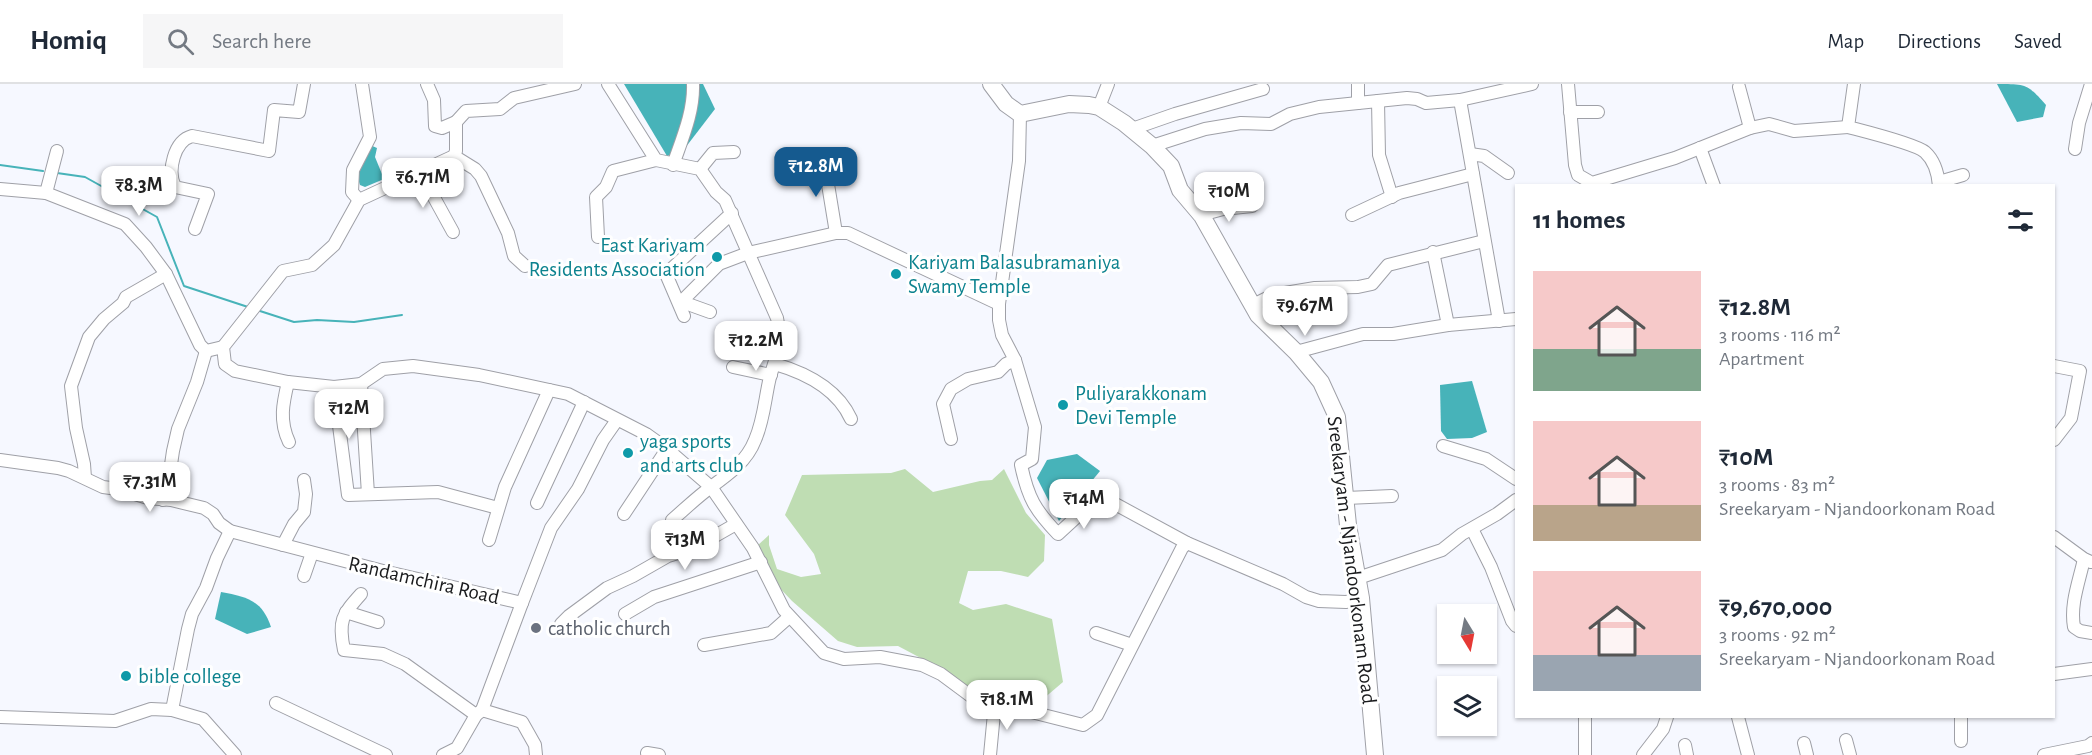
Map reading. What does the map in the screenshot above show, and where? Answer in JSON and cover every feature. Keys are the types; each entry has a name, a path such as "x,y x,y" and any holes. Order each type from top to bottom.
{"main road":[{"path":"991,84 1006,104 1020,114"},
{"name":"Sreekaryam - Njandoorkonam Road","path":"1020,114 1069,104 1099,107 1132,129 1152,146 1171,166 1180,190 1201,214 1258,315 1296,352 1321,382 1337,417 1348,525 1358,578 1375,755"}],"street":[{"path":"195,229 208,194 175,187 172,182 176,149 184,138 192,136 269,151 274,110 299,112 304,84"},
{"path":"359,200 352,192 353,170 370,137 362,84"},
{"path":"427,84 434,100 435,126 442,128 456,122 466,111 500,109 514,98 575,84"},
{"path":"512,84 514,98"},
{"path":"608,84 656,160"},
{"path":"673,165 688,121 693,84"},
{"path":"1099,107 1108,84"},
{"path":"1358,84 1358,103"},
{"path":"1152,146 1205,129 1241,123 1271,124 1290,114 1319,107 1407,98 1426,103 1460,100 1532,84"},
{"path":"1568,84 1575,165 1578,175 1592,184 1675,158 1750,128 1769,124 1794,130 1848,127 1923,150 1934,163 1939,184 1963,175"},
{"path":"1848,127 1854,84"},
{"path":"2075,149 2079,123 2091,84"},
{"path":"1739,87 1750,128"},
{"path":"1132,129 1174,114 1263,89"},
{"path":"1460,100 1499,321"},
{"path":"1378,101 1379,155 1392,197"},
{"path":"1570,112 1598,112"},
{"path":"1020,114 1019,160 999,304 999,320 1002,335 1015,360 1035,427 1032,459 1021,465 1027,490 1039,515 1058,534 1095,500 1106,499 1187,543 1283,584 1306,597 1319,601 1346,602 1360,598"},
{"path":"206,351 223,347 283,271 312,265 334,245 359,200 454,156 456,122"},
{"path":"1700,148 1713,184"},
{"path":"46,193 57,151"},
{"path":"700,169 713,153 734,152"},
{"path":"1470,154 1484,156 1508,173"},
{"path":"454,156 475,169 481,176 508,234 514,256 525,266"},
{"path":"598,237 596,196 606,187 613,171 656,160 700,169 716,192 725,200 732,213 779,326 781,342 755,441 741,463 672,520"},
{"path":"824,160 836,233"},
{"path":"420,172 453,232"},
{"path":"1352,215 1392,197 1473,174"},
{"path":"0,189 46,193 124,224 146,247 166,274 200,345 206,351"},
{"path":"1201,214 1252,206"},
{"path":"684,316 666,274 732,213"},
{"path":"710,312 690,306 685,303 684,298 719,264 748,253 836,233 848,233 999,304"},
{"path":"1253,305 1273,295 1315,288 1358,287 1372,284 1388,265 1484,241"},
{"path":"1433,252 1448,325"},
{"path":"85,478 70,389 88,337 123,303 126,297 166,274"},
{"path":"1296,352 1363,334 1393,334 1448,325 1515,319"},
{"path":"223,347 225,364 231,369 288,382 334,387 361,384 383,369 413,366 479,375 568,394 645,434 667,449 711,487 761,562 789,617 824,653 844,659 880,657 922,665 941,674 972,697 1083,725 1097,715 1182,548 1187,543"},
{"path":"163,500 178,429 197,382 206,351"},
{"path":"951,439 943,404 951,389 968,379 998,372 1006,364 1015,360"},
{"path":"2055,366 2080,371 2071,418 2055,439"},
{"path":"733,368 798,371 819,383 845,406 851,419"},
{"path":"288,382 281,408 285,433 289,442"},
{"path":"361,384 368,494"},
{"path":"334,387 348,495 438,492 498,508"},
{"path":"489,540 505,487 549,390"},
{"path":"537,503 584,402"},
{"name":"Randamchira Road","path":"230,531 522,603 551,528 578,489 603,440 617,420"},
{"path":"1443,446 1486,459 1515,478"},
{"path":"624,514 667,449"},
{"path":"0,460 58,468 85,478 103,488 186,503 209,510 219,523 230,531 188,629 172,710"},
{"path":"283,545 294,524 304,512 306,494 304,480"},
{"path":"1346,498 1392,496"},
{"path":"1358,578 1442,550 1515,501"},
{"path":"561,624 607,588 668,556 694,548 736,524"},
{"path":"1472,529 1515,625"},
{"path":"2055,538 2088,561 2073,603 2072,615 2074,627 2080,631 2092,633"},
{"path":"304,576 312,553"},
{"path":"625,614 654,597 761,562"},
{"path":"361,594 341,620 344,650 382,654 405,664 479,712 522,722 535,745 536,755"},
{"path":"443,755 457,747 479,712 522,603"},
{"path":"346,612 378,622"},
{"path":"704,645 771,633 789,617"},
{"path":"1096,633 1132,645"},
{"path":"2055,674 2092,669"},
{"path":"276,703 386,755"},
{"path":"990,755 995,703"},
{"path":"0,717 114,721 151,709 172,710 203,719 235,755"},
{"path":"1585,718 1586,755"},
{"path":"1643,755 1663,729 1667,718"},
{"path":"1738,718 1748,755"},
{"path":"1961,718 1961,741"},
{"path":"1846,740 1850,755"},
{"path":"2044,755 2088,747 2092,743"}],"green space":[{"path":"905,469 933,492 992,480 1004,469 1026,513 1045,535 1044,561 1028,577 1001,571 968,571 959,603 973,610 1006,604 1052,619 1063,682 1036,705 1000,702 977,693 932,664 898,646 857,647 838,641 775,583 756,547 769,535 769,545 777,569 801,577 821,574 814,554 785,515 802,475 891,473"}],"water":[{"path":"624,84 703,84 715,109 682,152 667,156"},
{"path":"1997,84 2015,84 2030,89 2046,105 2043,117 2017,122"},
{"path":"370,145 377,148 375,157 384,179 365,187 360,185 358,169"},
{"path":"1472,381 1487,432 1472,438 1447,439 1441,431 1440,385"},
{"path":"1077,454 1100,471 1059,521 1037,478 1047,460"},
{"path":"221,592 246,598 258,605 271,627 247,634 215,619"}],"waterway":[{"path":"0,165 43,171"},
{"path":"57,173 85,177 157,217 184,286 248,307"},
{"path":"260,311 294,322 317,320 354,322 402,315"}],"place":[{"name":"East Kariyam Residents Association","path":"717,257"},
{"name":"Kariyam Balasubramaniya Swamy Temple","path":"896,274"},
{"name":"Puliyarakkonam Devi Temple","path":"1063,405"},
{"name":"yaga sports and arts club","path":"628,453"},
{"name":"catholic church","path":"536,628"},
{"name":"bible college","path":"126,676"}]}
